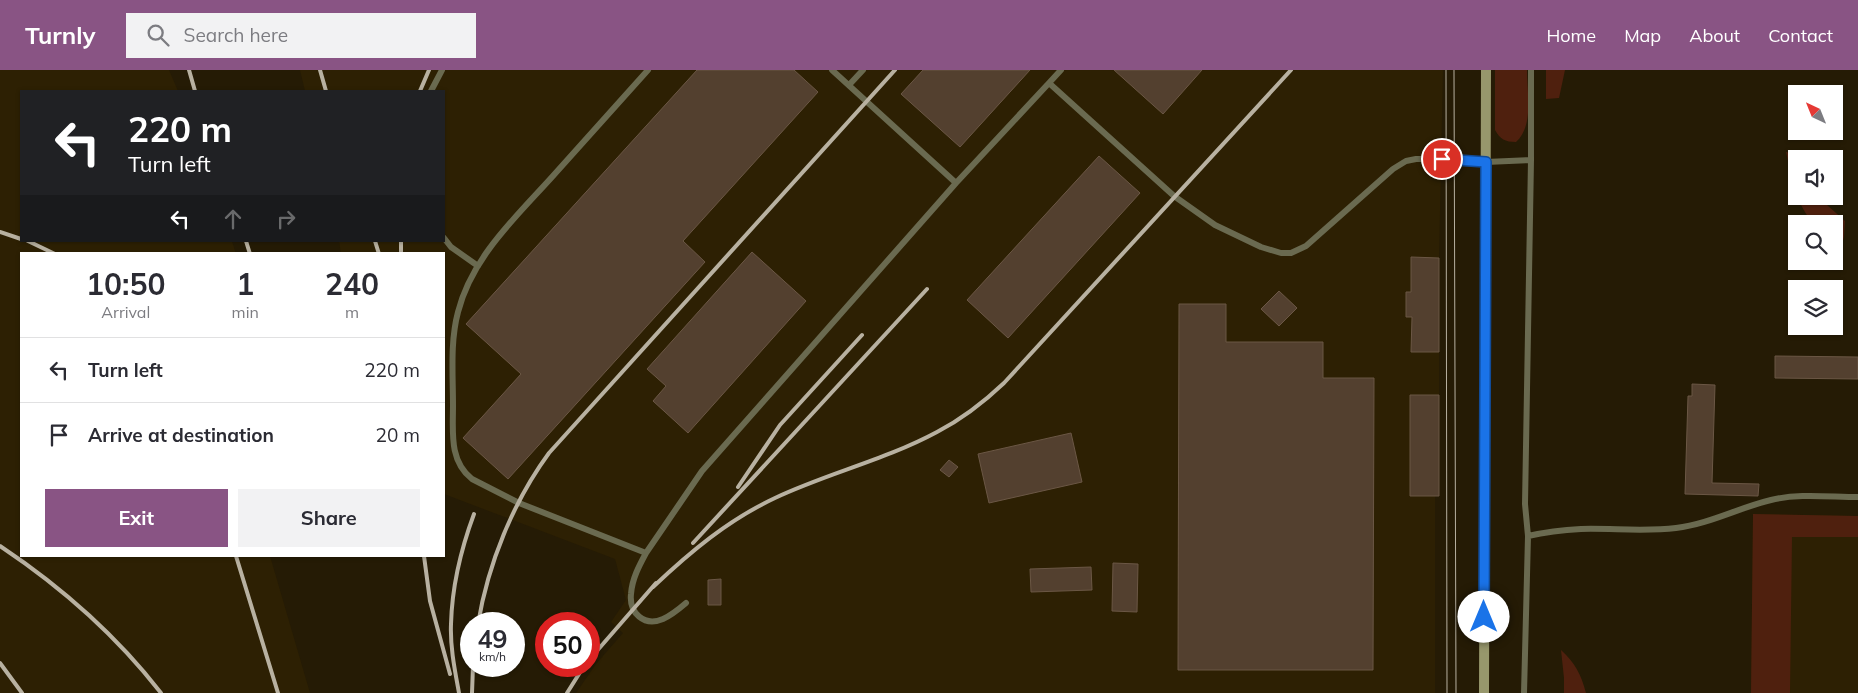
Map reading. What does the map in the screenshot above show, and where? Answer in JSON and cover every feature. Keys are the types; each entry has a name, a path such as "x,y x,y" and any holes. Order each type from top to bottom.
{"main road":[{"path":"1484,693 1486,70"}],"lane":[{"path":"432,90 442,70"},
{"path":"646,553 520,502 472,479 460,467 452,442 453,340 458,310 478,266 501,234 648,70"},
{"path":"832,70 956,183"},
{"path":"849,86 863,70"},
{"path":"686,603 661,620 641,620 637,616 631,600 631,592 636,572 646,553 702,472 956,183 1061,70"},
{"path":"1524,693 1528,536 1525,504 1531,70"},
{"path":"1049,83 1174,196 1200,215 1232,234 1261,247 1281,253 1291,253 1306,246 1393,169 1406,161 1442,159 1486,162 1531,160"},
{"path":"445,239 451,247 478,266"},
{"path":"1528,536 1557,530 1656,530 1676,528 1714,520 1754,505 1783,498 1858,497"}],"shaded area":[{"path":"0,70 169,70 178,90 20,90 20,242 232,242 235,252 20,252 20,557 270,557 310,693 0,693"},
{"path":"300,70 1443,70 1439,258 1439,496 1435,496 1435,693 576,693 587,677 600,677 600,659 623,633 611,622 626,600 615,559 445,494 445,252 341,252 339,242 445,242 445,90 305,90"},
{"path":"1495,70 1527,70 1527,118 1522,135 1516,142 1503,139 1495,130"},
{"path":"1546,70 1565,70 1559,98 1546,99"},
{"path":"1801,205 1827,205 1838,215 1807,215"},
{"path":"1843,219 1845,221 1843,241"},
{"path":"1753,514 1858,516 1858,693 1751,693"},
{"path":"1753,514 1858,516 1858,537 1792,537 1790,693 1751,693"},
{"path":"1561,650 1577,669 1586,693 1564,693"}],"building":[{"path":"697,70 794,70 818,92 683,241 705,262 508,479 463,438 521,374 466,324"},
{"path":"923,70 1030,70 960,147 901,94"},
{"path":"1114,70 1202,70 1163,114"},
{"path":"1099,156 1140,193 1008,338 967,300"},
{"path":"752,252 806,301 688,433 653,401 666,386 647,369"},
{"path":"1411,257 1439,258 1439,352 1411,352 1412,317 1406,317 1406,292 1411,292"},
{"path":"1279,291 1297,308 1279,326 1261,309"},
{"path":"1179,304 1226,304 1226,342 1323,342 1323,378 1374,378 1373,670 1178,670"},
{"path":"1775,356 1858,357 1858,379 1775,378"},
{"path":"1692,384 1715,385 1712,483 1759,484 1758,496 1685,494 1688,396 1692,396"},
{"path":"1410,395 1439,395 1439,496 1410,496"},
{"path":"1071,433 1082,482 989,503 978,454"},
{"path":"949,460 958,467 949,477 940,470"},
{"path":"1113,563 1138,564 1137,612 1112,611"},
{"path":"1091,567 1092,590 1031,592 1030,569"},
{"path":"721,579 721,605 708,605 708,580"}],"tram line":[{"path":"1446,70 1447,693"},
{"path":"1454,70 1456,693"}],"railway":[{"path":"189,70 195,90"},
{"path":"320,70 326,90"},
{"path":"420,90 429,70"},
{"path":"480,612 495,556 513,513 549,453 895,70"},
{"path":"653,587 681,561 741,516 795,489 917,442 955,422 981,403 1004,383 1291,70"},
{"path":"0,232 20,239"},
{"path":"30,242 51,252"},
{"path":"246,242 249,252"},
{"path":"375,242 378,252"},
{"path":"401,242 401,252"},
{"path":"693,543 927,289"},
{"path":"738,487 780,425 862,335"},
{"path":"459,693 451,641 453,596 458,568 474,514"},
{"path":"0,546 44,578 86,613 125,651 161,693"},
{"path":"236,557 278,693"},
{"path":"424,557 430,601 450,674"},
{"path":"600,647 656,583"},
{"path":"0,663 22,693"},
{"path":"472,693 473,677"},
{"path":"567,693 577,677"}],"route":[{"path":"1442,159 1486,162 1484,617"}]}
